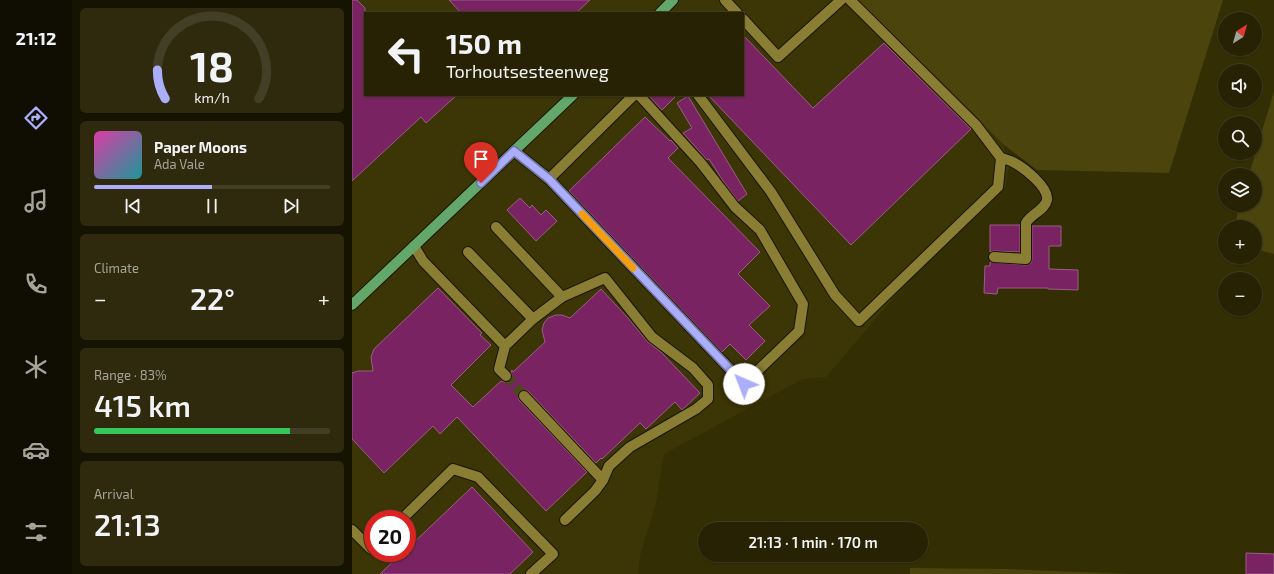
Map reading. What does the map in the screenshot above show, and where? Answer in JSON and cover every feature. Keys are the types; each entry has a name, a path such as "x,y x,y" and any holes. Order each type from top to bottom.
{"main road":[{"path":"661,12 673,0"},
{"path":"352,305 572,96"}],"lane":[{"path":"725,0 736,12"},
{"path":"744,21 778,58 841,0"},
{"path":"850,0 976,125 1001,158 1012,162 1034,177 1041,184 1046,194 1047,201 1043,207 1026,222 1026,259 994,257"},
{"path":"549,179 633,96"},
{"path":"514,151 549,179 744,384 799,331 803,304 760,230 735,207 701,163 640,96"},
{"path":"699,96 771,192 835,295 859,321 998,187 1001,158"},
{"path":"496,227 562,298"},
{"path":"414,246 423,261 505,346"},
{"path":"468,252 533,319"},
{"path":"506,376 499,369 505,346 533,319 562,298 605,278 629,306 652,337 693,368 708,385 708,399 696,409 630,446 609,466 603,480 595,492 565,520"},
{"path":"524,396 603,480"},
{"path":"411,510 453,469 478,477 553,554 531,574"},
{"path":"352,530 364,542"}],"shaded area":[{"path":"352,0 857,0 1004,145 1009,167 1005,189 909,280 826,377 803,379 664,454 656,504 641,552 638,574 352,574"},
{"path":"857,0 1223,0 1169,173 1037,170 1004,145"},
{"path":"1274,91 1274,254 1262,251 1262,220 1236,220 1238,212 1262,212 1262,168 1251,168 1253,160 1262,160 1262,131"},
{"path":"910,568 1006,569 1132,574 910,574"}],"building":[{"path":"352,0 357,0 365,8 364,96 456,96 426,123 421,117 352,181"},
{"path":"449,0 590,0 577,12 460,12"},
{"path":"744,36 813,108 884,43 971,129 851,245 709,96 744,96"},
{"path":"649,96 676,96 662,110"},
{"path":"688,96 747,194 738,201 709,159 707,160 683,133 692,128 677,103"},
{"path":"645,117 678,148 668,158 760,252 738,274 770,306 749,325 765,341 746,360 730,344 722,352 569,191"},
{"path":"520,198 530,208 532,205 541,215 546,210 557,221 536,241 507,210"},
{"path":"990,225 1020,225 1020,252 990,252"},
{"path":"1032,226 1061,226 1061,246 1049,246 1049,269 1078,270 1078,290 1048,288 998,288 997,294 984,293 985,266 990,266 990,262 1026,265 1031,263"},
{"path":"438,288 482,333 480,335 491,345 451,385 473,407 501,381 510,381 512,377 512,370 513,372 545,342 542,330 544,323 548,318 556,315 562,315 570,318 601,289 647,341 661,352 700,393 682,410 675,402 646,429 640,423 596,463 529,392 525,390 520,391 518,395 519,400 587,472 546,511 457,417 440,434 433,426 384,473 352,439 352,373 358,371 373,371 371,357 374,349"},
{"path":"472,487 533,552 510,574 380,574 393,562 416,562 416,540"},
{"path":"1246,553 1274,554 1274,574 1246,574"}],"tunnel":[{"path":"506,376 524,396"}],"slow traffic":[{"path":"582,214 633,268"}],"route":[{"path":"481,183 514,151 549,179 744,384"}]}
